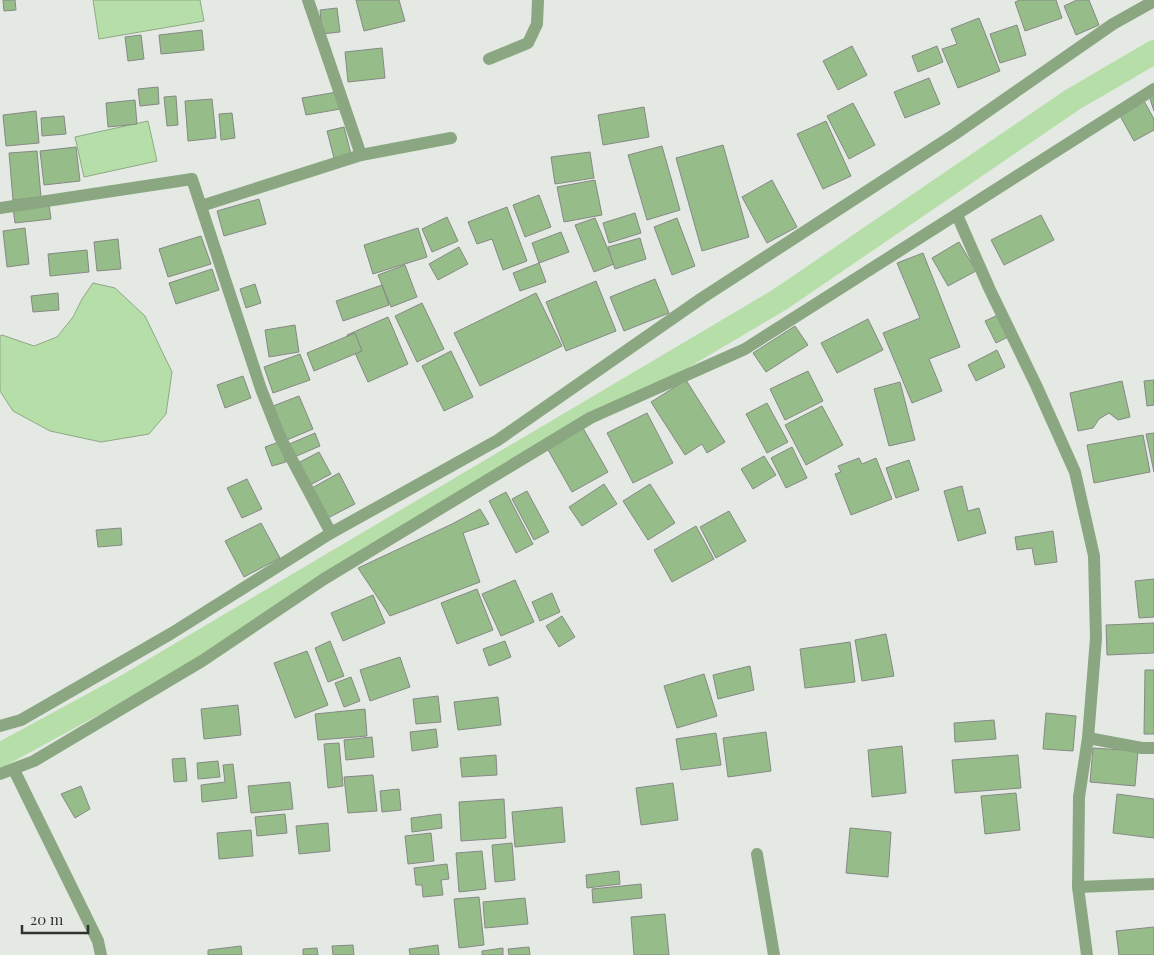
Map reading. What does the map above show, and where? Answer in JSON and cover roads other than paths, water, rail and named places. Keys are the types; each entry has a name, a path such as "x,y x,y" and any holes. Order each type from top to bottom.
{"street":[{"path":"308,0 361,155"},
{"path":"489,59 528,43 537,24 538,0"},
{"path":"0,726 21,720 172,633 331,533 498,440 702,298 955,134 1114,24 1154,1"},
{"path":"0,774 34,762 202,661 324,579 590,418 745,349 1154,89"},
{"path":"201,206 361,155 451,138"},
{"path":"0,208 192,179 261,389 277,429 331,533"},
{"path":"957,214 1074,472 1094,556 1096,638 1088,738 1080,797 1078,887 1087,955"},
{"path":"1088,738 1142,748 1154,748"},
{"path":"14,770 98,941 101,955"},
{"path":"757,854 774,955"},
{"path":"1078,887 1154,884"}],"waterway":[{"path":"0,755 125,687 779,300 1072,100 1154,52"}]}
